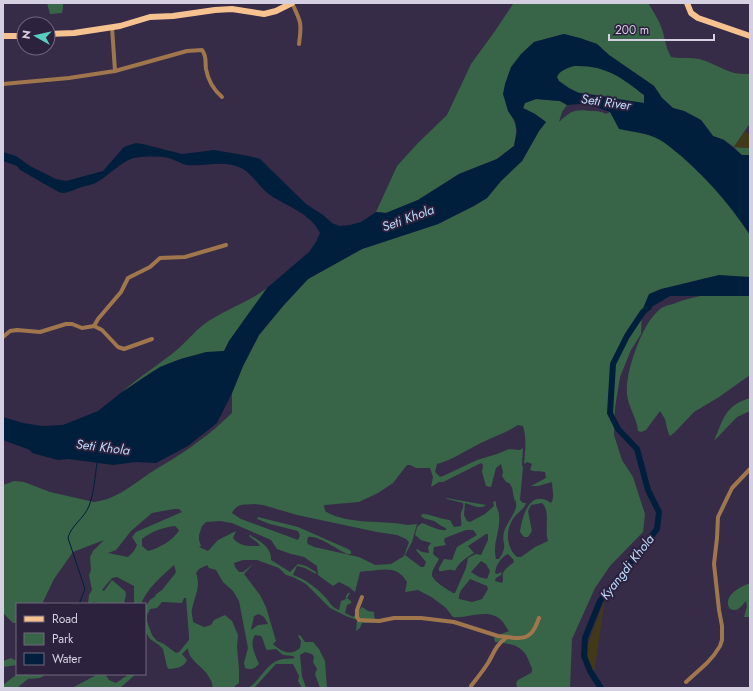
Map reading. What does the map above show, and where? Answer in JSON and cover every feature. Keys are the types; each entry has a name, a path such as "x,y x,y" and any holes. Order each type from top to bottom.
{"main road":[{"path":"56,34 69,34 112,27 150,18 215,10 232,10 264,14 276,11 292,3"},
{"path":"687,3 691,13 698,18 750,36"},
{"path":"3,36 16,36"}],"street":[{"path":"292,3 300,19 302,27 299,44"},
{"path":"112,27 115,71"},
{"path":"3,84 68,78 115,71 187,51 202,50 206,57 206,70 213,89 222,98"},
{"path":"94,326 120,292 128,278 150,267 160,258 185,257 226,245"},
{"path":"3,337 10,331 17,330 40,332 66,324 72,324 82,328 94,326 102,330 118,347 124,349 152,339"},
{"path":"686,682 711,659 720,646 722,640 722,626 714,564 718,517 732,488 750,468"},
{"path":"362,598 357,610 357,617 360,620 379,621 394,618 421,618 454,622 498,636 517,638 531,635 539,618"},
{"path":"471,686 489,661 494,649 507,637"}],"green space":[{"path":"47,3 63,3 62,13 50,14"},
{"path":"648,3 661,26 671,57 699,59 731,72 738,74 750,74 750,123 734,147 724,140 713,136 701,120 684,111 673,108 662,98 654,86 609,55 597,44 564,34 534,42 508,111 514,120 516,128 514,146 497,159 459,174 418,200 386,213 376,212 397,166 447,115 471,64 513,4"},
{"path":"565,50 620,76 644,95 644,103 619,100 605,96 520,85"},
{"path":"536,99 560,101 567,105 562,112 559,122 570,113 581,110 597,111 606,114 610,112 685,152 750,228 750,280 706,278 644,306 642,311 641,334 631,350 620,377 615,408 614,435 622,460 633,477 645,514 643,532 610,566 595,588 572,639 570,688 517,687 516,683 518,680 531,673 532,668 528,658 521,649 512,645 495,642 494,638 496,636 509,631 503,622 497,617 478,614 453,617 446,608 433,598 418,590 405,592 407,582 400,573 386,569 360,572 355,592 339,582 333,586 318,575 317,566 304,557 277,549 271,540 232,523 220,521 206,522 202,526 199,535 201,546 199,547 208,551 218,540 236,531 233,538 239,543 260,546 249,536 250,535 267,548 271,555 271,560 290,572 298,564 306,566 316,572 316,574 305,568 297,566 293,575 315,587 336,609 339,610 341,601 346,599 348,593 350,593 347,598 351,601 351,603 347,605 345,613 353,617 362,607 368,611 374,612 375,623 362,623 360,628 356,631 357,620 330,608 306,584 286,575 279,568 257,560 243,560 234,563 239,572 243,572 253,564 244,574 260,595 266,607 276,641 273,644 282,651 289,653 300,648 301,641 298,636 300,635 305,642 313,642 319,649 325,661 327,688 320,688 315,674 317,669 313,662 314,657 312,654 305,652 300,655 302,676 306,688 302,688 298,681 299,676 293,664 276,664 255,687 248,688 274,662 281,659 295,658 293,656 283,655 276,649 267,650 261,636 255,635 253,638 254,653 259,664 253,669 245,668 244,663 248,648 239,601 233,591 223,582 216,570 209,568 207,565 199,569 196,573 198,587 192,611 193,622 204,627 211,625 214,620 225,615 232,621 238,635 237,647 239,683 234,687 235,688 213,688 208,675 191,657 188,648 182,654 187,660 184,665 169,669 167,667 163,649 150,639 146,633 146,606 150,600 156,596 155,595 162,590 174,575 176,572 174,565 151,587 142,603 134,603 134,586 117,577 112,578 102,590 104,591 112,580 125,591 124,603 88,603 89,595 92,590 89,575 91,570 90,557 93,551 104,540 73,552 54,579 42,603 16,603 16,623 13,623 3,613 3,485 14,481 24,482 50,492 94,502 111,498 188,449 216,428 232,413 232,393 243,366 259,335 308,279 362,249 438,224 487,198 501,181 522,161 539,131 546,122 523,108 525,103","holes":["518,425 523,426 525,440 524,464 527,462 532,464 530,470 532,471 545,472 546,478 531,486 538,486 552,482 553,496 551,503 544,499 538,499 532,501 528,506 520,532 524,537 528,537 532,531 528,511 531,505 542,503 545,506 547,516 548,541 535,547 521,557 517,557 513,553 510,547 508,531 512,520 526,503 523,503 520,500 523,448 520,450 509,449 477,460 440,477 435,472 437,464 453,458","481,463 483,465 482,472 486,486 491,487 496,468 501,464 503,472 502,476 512,487 516,506 504,532 504,550 499,559 496,559 495,553 499,526 499,513 496,501 493,502 494,506 485,514 470,522 467,521 464,515 465,503 479,507 486,505 446,498 463,503 461,512 461,526 454,527 450,520 422,514 421,516 424,518 434,521 446,528 446,530 440,530 422,523 417,527 415,535 421,540 431,543 428,547 429,553 416,550 426,562 424,567 421,567 405,555 412,542 417,524 408,525 354,520 325,511 325,505 359,502 378,493 393,483 407,465 416,468 430,468 433,477 431,487 439,482 443,482","254,504 263,505 297,515 397,535 409,542 404,556 391,564 375,565 359,557 314,547 308,544 308,537 317,538 347,554 351,554 351,551 348,549 298,527 258,517 257,519 298,531 300,536 298,540 241,519 232,513 238,506","174,509 179,509 182,512 136,532 132,537 137,545 128,557 108,553 116,550 131,531 152,513","175,526 179,530 174,537 166,543 148,551 142,546 142,539 149,534","466,530 473,530 477,535 457,547 452,560 444,559 439,568 439,571 455,571 460,563 474,553 468,546 488,534 488,540 481,555 476,554 468,558 466,568 455,593 440,585 432,576 439,559 433,554 434,547 446,545 444,541 445,538","508,554 514,562 504,571 502,583 495,581 502,572 497,574 495,573 498,564 501,559","481,561 486,564 490,571 487,579 479,577 471,572","470,579 487,586 488,589 482,599 472,602 459,599 461,591","184,598 186,598 189,640 179,652 176,653 164,644 157,641 152,635 147,621 147,615 150,609 157,608 162,602 182,603","259,614 264,617 268,624 258,625 251,630 254,616"]},
{"path":"734,147 750,148 750,161 743,157"},
{"path":"267,288 229,341 224,351 192,356 156,369 122,392 178,349 203,325"},
{"path":"750,290 750,375 719,397 694,412 670,436 665,419 660,411 646,430 641,432 638,431 628,399 627,382 638,344 651,318 663,307 692,298"},
{"path":"750,398 750,411 737,417 714,441 726,414 730,409 742,401"},
{"path":"750,584 750,617 744,617 747,606 746,601 735,610 730,609 728,600 736,590"},
{"path":"11,658 16,660 16,665 3,667 3,661"},
{"path":"16,675 45,675 40,678 28,679 17,688 3,688 3,685"},
{"path":"96,675 106,675 109,680 116,683 128,675 135,675 120,688 72,688"}],"sand":[{"path":"745,131 750,135 750,148 734,147"},
{"path":"605,599 594,673 588,659 588,644"}],"water":[{"path":"564,34 597,44 609,55 654,86 662,98 673,108 684,111 701,120 713,136 724,140 742,155 750,155 750,235 733,211 704,177 663,142 646,134 619,129 610,112 593,106 580,104 567,105 560,101 536,99 525,103 523,108 546,122 539,131 522,161 501,181 487,198 438,224 362,249 308,279 259,335 217,423 188,446 156,463 135,462 113,465 69,459 58,460 32,453 30,450 3,440 3,417 23,423 42,426 63,425 98,411 122,392 160,367 206,352 224,351 229,341 267,288 309,252 320,233 316,226 305,215 270,195 252,176 239,167 232,165 187,165 164,157 135,158 122,164 96,183 62,193 20,170 17,166 3,161 3,152 16,156 30,166 56,179 66,181 103,171 124,147 136,143 182,154 214,150 249,156 260,159 306,204 332,223 339,226 350,225 361,222 376,212 386,213 418,200 459,174 497,159 514,146 517,131 515,121 508,111 503,94 511,67 521,54 534,42","holes":["574,66 585,66 612,73 628,83 644,95 644,103 579,93 559,81 557,77 562,71"]},
{"path":"719,275 750,277 750,296 670,296 643,312 649,294 661,289"}],"waterway":[{"name":"Kyangdi Khola","path":"601,688 590,671 584,656 585,638 600,601 657,529 659,512 648,490 637,449 618,429 610,413 613,364 627,336 643,312 649,307"},
{"path":"79,603 85,589 68,538 72,529 87,511 91,501 97,463"}],"water label":[{"name":"Seti River","path":"606,102"},
{"name":"Seti Khola","path":"408,218"},
{"name":"Seti Khola","path":"103,447"}]}
